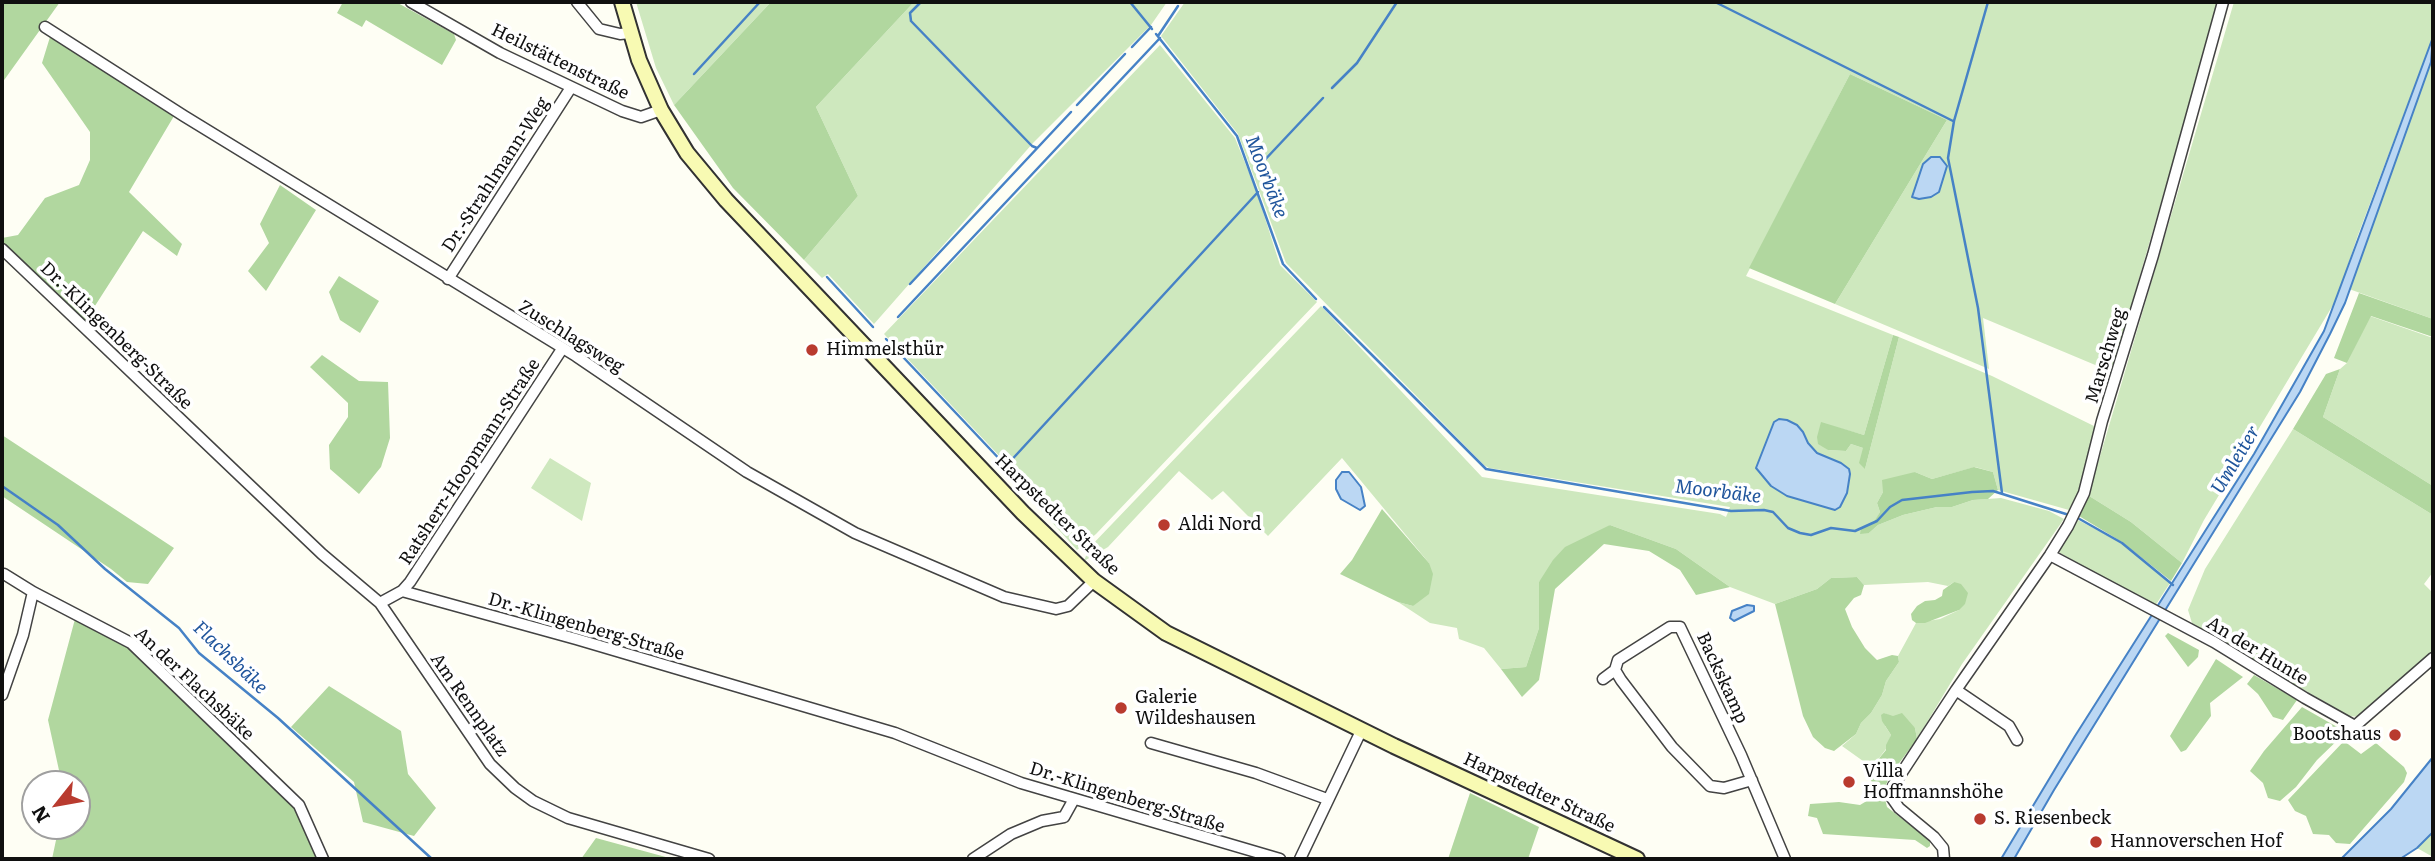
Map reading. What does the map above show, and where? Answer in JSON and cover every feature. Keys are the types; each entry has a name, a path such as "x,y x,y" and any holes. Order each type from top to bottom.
{"main road":[{"name":"Harpstedter Straße","path":"622,2 646,77 661,110 687,153 726,200 1023,513 1094,581 1166,633 1546,819 1637,859"}],"street":[{"name":"Heilstättenstraße","path":"411,2 570,89 641,117 661,110"},
{"path":"577,2 599,29 620,34 630,33"},
{"name":"Marschweg","path":"1944,859 1943,848 1934,837 1899,808 1892,797 1893,786 1955,690 2050,555 2084,492 2223,2"},
{"name":"Zuschlagsweg","path":"45,27 562,349 747,472 855,533 1004,597 1056,609 1068,606 1094,581"},
{"name":"Dr.-Strahlmann-Weg","path":"448,279 570,89"},
{"name":"Dr.-Klingenberg-Straße","path":"2,248 321,554 380,603"},
{"name":"Ratsherr-Hoopmann-Straße","path":"402,592 562,349"},
{"name":"An der Hunte","path":"2050,555 2171,618 2356,726 2433,658"},
{"name":"An der Flachsbäke","path":"4,574 131,643 155,664 299,805 323,859"},
{"path":"2,695 23,635 33,592"},
{"path":"380,603 402,592"},
{"name":"Dr.-Klingenberg-Straße","path":"402,592 576,639 895,733 1021,783 1280,859"},
{"name":"Am Rennplatz","path":"380,603 490,764 515,788 533,801 568,818 709,859"},
{"name":"Backskamp","path":"1603,678 1615,670 1618,660 1625,655 1670,627 1680,627 1752,780 1785,859"},
{"path":"1615,670 1672,747 1710,786 1724,788 1752,780"},
{"path":"1955,690 2009,726 2017,740"},
{"path":"1300,859 1362,729"},
{"path":"1151,743 1256,773 1327,799"},
{"path":"973,859 1011,834 1042,821 1064,817 1074,799"}],"green space":[{"path":"2,2 60,2 2,83"},
{"path":"343,2 396,2 454,34 456,40 442,65 366,20 362,27 337,13"},
{"path":"636,2 771,2 674,105 656,68"},
{"path":"771,2 914,2 816,107 858,196 804,260 733,188 674,105"},
{"path":"914,2 1167,2 1151,25 1033,143 874,324 828,274 822,278 804,260 858,196 816,107"},
{"path":"1185,2 2219,2 2112,372 1983,318 1989,369 1835,304 1947,120 1850,74 1746,276 1893,335 1864,435 1821,423 1828,450 1846,451 1851,444 1863,448 1865,469 1899,337 1992,376 2094,426 2078,492 2069,510 1998,490 1993,472 1975,467 1932,479 1915,472 1883,492 1877,503 1880,512 1875,522 1862,529 1869,533 1878,525 1903,515 1937,507 1952,507 1973,500 2001,498 2049,511 2064,519 1962,664 1917,739 1915,728 1884,713 1885,726 1891,735 1886,749 1870,766 1842,746 1856,734 1882,695 1886,681 1899,662 1898,656 1916,623 1940,619 1959,610 1954,582 1948,586 1928,582 1864,585 1857,577 1831,578 1817,589 1775,604 1730,587 1676,549 1610,525 1539,582 1539,628 1526,667 1501,669 1484,648 1459,639 1457,628 1430,623 1398,602 1413,606 1429,563 1342,458 1268,536 1223,491 1212,500 1179,471 1108,547 1084,561 1089,548 1321,306 1482,477 1726,517 1730,507 1489,468 1484,465 1286,263 1238,134 1161,36","holes":["1779,419 1803,432 1817,453 1841,463 1771,486 1756,468 1774,422"]},
{"path":"2234,2 2433,2 2433,37 2336,300 2204,520 2182,563 2131,522 2086,494 2095,462 2098,463"},
{"path":"50,37 174,116 129,192 182,244 177,256 143,231 84,323 2,242 2,238 18,235 45,198 79,185 90,160 90,132 42,63"},
{"path":"1160,45 1235,138 1256,190 1280,265 1317,302 1096,534 1077,550 1002,467 1006,463 884,334"},
{"path":"2433,52 2433,319 2349,289"},
{"path":"1850,74 1947,120 1835,304 1749,268"},
{"path":"280,185 316,210 266,291 248,271 269,243 260,224"},
{"path":"339,276 379,301 360,333 340,320 329,292"},
{"path":"2359,293 2433,319 2433,337 2371,316 2347,363 2334,358"},
{"path":"2370,316 2433,338 2433,486 2323,417 2340,369 2347,363"},
{"path":"1893,335 1899,337 1865,469 1859,463 1863,448 1851,444 1846,451 1828,450 1818,444 1817,437 1821,422 1864,435"},
{"path":"322,355 359,381 388,382 390,438 381,467 359,494 330,469 329,445 348,417 348,403 310,367"},
{"path":"2340,369 2323,417 2433,486 2433,515 2293,429 2326,374"},
{"path":"2293,429 2433,515 2433,572 2424,584 2433,593 2433,653 2361,717 2349,716 2287,680 2265,661 2259,667 2203,632 2192,623 2188,610 2205,569"},
{"path":"2,435 174,548 148,584 127,582 2,496"},
{"path":"550,458 591,483 582,521 531,488"},
{"path":"1974,467 1993,472 1998,490 1988,499 1903,515 1878,525 1869,533 1860,534 1861,529 1874,522 1880,512 1877,503 1883,492 1882,480 1915,472 1932,479"},
{"path":"2086,494 2131,522 2182,563 2171,581 2122,542 2079,516"},
{"path":"1382,509 1429,563 1433,574 1429,594 1413,606 1398,602 1340,574 1352,560"},
{"path":"2078,520 2122,543 2170,583 2155,606 2060,553 2059,547"},
{"path":"1610,525 1676,549 1730,587 1696,595 1680,570 1649,551 1604,544 1555,589 1539,680 1522,697 1501,669 1526,667 1539,628 1539,582 1565,547"},
{"path":"1857,577 1864,585 1861,595 1854,598 1845,609 1852,627 1865,648 1877,660 1892,655 1898,656 1899,662 1886,681 1882,695 1856,734 1834,751 1825,748 1813,737 1803,716 1775,604 1817,589 1831,578"},
{"path":"1954,582 1961,584 1968,593 1965,604 1959,610 1925,623 1912,620 1911,614 1917,606 1942,596 1943,590"},
{"path":"75,619 130,647 295,806 320,859 52,859 56,840 91,840 91,770 59,770 48,720"},
{"path":"2168,633 2199,650 2198,657 2188,667 2165,636"},
{"path":"2216,659 2243,677 2210,703 2211,716 2186,750 2181,752 2170,736"},
{"path":"2254,675 2297,700 2283,720 2273,717 2258,694 2247,684"},
{"path":"329,686 401,731 408,774 436,808 414,836 363,822 354,782 291,727"},
{"path":"2302,707 2346,732 2280,801 2268,798 2263,783 2250,771"},
{"path":"1884,713 1893,716 1902,713 1915,728 1917,739 1891,774 1883,791 1887,807 1930,842 1927,848 1915,840 1823,834 1817,818 1808,816 1810,804 1839,802 1860,805 1875,796 1875,787 1870,779 1870,766 1886,750 1891,735 1882,721 1881,715"},
{"path":"2344,741 2361,754 2376,743 2404,767 2407,773 2404,782 2350,844 2336,843 2329,835 2313,834 2306,816 2295,811 2288,800"},
{"path":"1470,793 1539,827 1528,859 1448,859"},
{"path":"2433,832 2433,857 2417,848"},
{"path":"596,838 673,859 581,859"}],"water":[{"path":"2433,37 2431,62 2345,303 2300,392 2014,859 2001,859 2075,736 2254,454 2324,331"},
{"path":"1931,157 1940,157 1947,166 1939,192 1931,197 1912,197 1923,164"},
{"path":"1779,419 1797,425 1817,453 1849,469 1847,493 1840,507 1835,510 1787,496 1771,486 1756,468 1774,422"},
{"path":"1342,472 1349,472 1361,487 1365,506 1360,510 1341,499 1336,489 1336,480"},
{"path":"1747,605 1754,606 1754,611 1734,621 1730,618 1732,611"},
{"path":"2433,757 2433,832 2417,848 2400,859 2341,859 2391,809"}],"waterway":[{"path":"694,74 760,2"},
{"path":"921,2 910,13 911,21 1032,146 1037,148"},
{"name":"Moorbäke","path":"1130,2 1152,29"},
{"path":"1332,88 1357,63 1397,2"},
{"path":"1715,2 1953,121"},
{"path":"1988,2 1954,121 1948,158 1978,308 2002,493"},
{"path":"1158,36 1178,6"},
{"path":"1132,47 1151,27"},
{"name":"Moorbäke","path":"1156,34 1237,136 1283,264 1316,299"},
{"path":"898,317 1160,38"},
{"path":"1077,105 1125,54"},
{"path":"1260,165 1323,98"},
{"path":"910,284 1071,112"},
{"path":"886,339 1006,466 1258,192"},
{"path":"827,277 873,327"},
{"name":"Moorbäke","path":"1324,307 1486,469 1731,511 1764,510 1773,512 1788,528 1811,535 1831,528 1855,531 1877,521 1890,507 1902,500 1972,492 1993,491 2069,515"},
{"name":"Flachsbäke","path":"2,486 58,525 105,569 179,628 199,653 278,718 432,859"},
{"name":"Moorbäke","path":"2076,517 2122,543 2173,585"}],"place":[{"name":"Himmelsthür","path":"812,350"},
{"name":"Aldi Nord","path":"1164,525"},
{"name":"Galerie Wildeshausen","path":"1121,708"},
{"name":"Bootshaus","path":"2395,735"},
{"name":"Villa Hoffmannshöhe","path":"1849,782"},
{"name":"S. Riesenbeck","path":"1980,819"},
{"name":"Hannoverschen Hof","path":"2096,842"}],"water label":[{"name":"Umleiter","path":"2236,460"}]}
